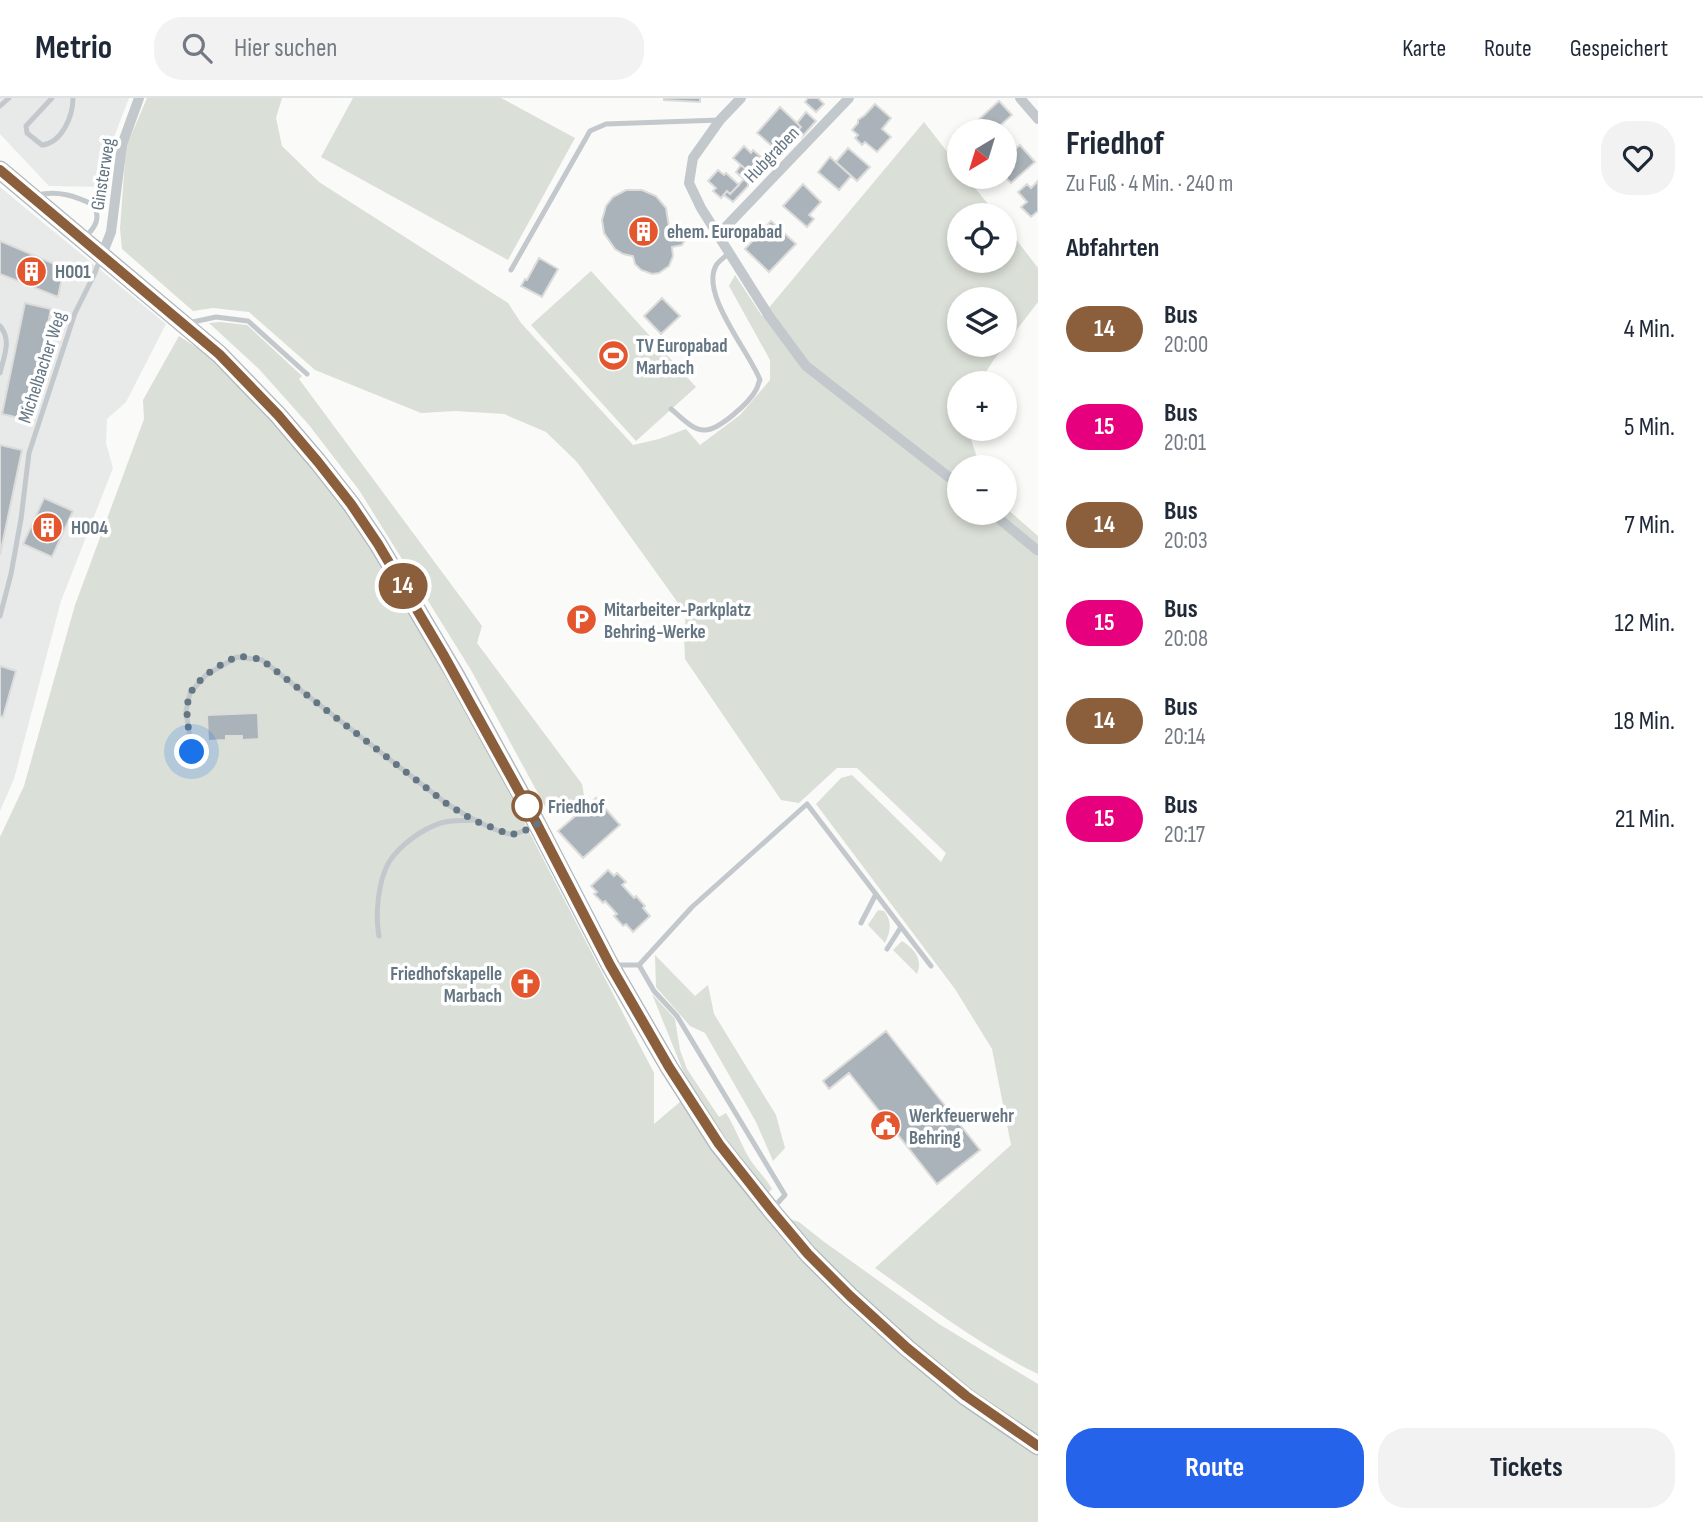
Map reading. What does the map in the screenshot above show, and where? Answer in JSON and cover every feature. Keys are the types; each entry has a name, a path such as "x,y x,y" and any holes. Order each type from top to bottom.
{"main road":[{"path":"0,170 219,354 278,415 351,504 378,544 456,676 610,965 669,1067 719,1144 808,1254 850,1296 907,1348 966,1396 1038,1446"}],"street":[{"name":"Ginsterweg","path":"102,256 111,232 122,145 139,98"},
{"path":"741,98 720,120 693,158 689,183 701,208 769,316 806,366 947,476"},
{"name":"Hubgraben","path":"718,235 849,98"},
{"path":"1020,98 1038,118"},
{"path":"1007,525 1038,551"}],"lane":[{"path":"0,106 9,98"},
{"path":"52,98 26,126 27,133 42,145 50,144 65,128 74,98"},
{"path":"511,270 590,131 606,124 720,120"},
{"path":"31,197 55,192 94,205 97,211 96,224 83,239"},
{"path":"671,409 697,429 712,429 731,417 755,391 760,380 719,306 712,283 716,264 730,253"},
{"name":"Michelbacher Weg","path":"0,616 19,533 29,453 75,313 102,256"},
{"path":"184,323 216,317 248,321 307,374"},
{"path":"0,326 5,331 7,342 0,373"},
{"path":"192,752 186,711 190,693 206,675 237,657 262,660 447,804 473,820 511,835 537,824"},
{"path":"610,965 639,965 692,907 807,804 931,966"},
{"path":"379,936 380,887 389,862 403,846 423,831 442,822 473,820"},
{"path":"861,923 876,894"},
{"path":"887,950 901,927"},
{"path":"639,965 654,991 677,1016 785,1195 771,1210"}],"shaded area":[{"path":"0,98 129,98 112,142 107,187 49,186 0,134"},
{"path":"147,98 282,98 276,118 282,146 319,182 508,303 521,323 633,445 686,429 700,445 740,415 770,380 770,360 729,286 735,275 762,316 924,122 947,152 947,189 976,189 987,203 947,203 947,273 1017,273 1017,241 1038,268 1038,302 1017,330 1017,287 947,287 947,357 996,357 987,371 947,371 947,441 972,441 976,455 947,455 947,476 931,469 947,482 947,525 999,525 1038,557 1038,1374 975,1338 875,1268 1011,1145 992,1049 955,989 816,804 841,778 852,775 941,862 946,853 857,768 837,768 799,803 781,800 685,659 686,614 577,462 546,432 504,414 455,411 421,413 315,370 249,312 213,308 193,311 122,249 120,229 126,147"},
{"path":"353,98 501,98 575,138 508,260 321,157"},
{"path":"0,187 166,324 126,402 107,419 106,443 113,468 61,601 14,779 0,811"},
{"name":"TV Europabad Marbach","path":"591,271 696,387 636,441 531,325"},
{"path":"209,323 247,325 302,376 299,379 482,626 477,643 582,784 584,795 569,809 547,810 471,670 359,490 309,425 259,369"},
{"path":"179,336 208,355 269,414 345,505 423,627 654,1073 654,1124 681,1101 764,1216 809,1262 817,1250 790,1219 799,1222 939,1324 1038,1384 1038,1522 0,1522 0,837 24,786 75,605 144,419 143,400"},
{"path":"1017,518 1038,536 1038,548 1010,525 1017,525"},
{"path":"878,910 884,911 889,922 885,943 868,925"},
{"path":"902,941 917,955 917,974 893,950"},
{"path":"655,955 695,996 708,985 714,1014 776,1115 785,1148 773,1161 756,1122 705,1033 690,1026 656,987"},
{"path":"652,994 675,1019 680,1050 687,1069 719,1117 726,1113 750,1160 772,1189 767,1194 692,1093"}],"building":[{"path":"700,98 700,102 664,100"},
{"path":"808,98 818,98 824,104 816,112 805,102"},
{"path":"999,101 1012,115 1008,119 979,119"},
{"path":"875,104 891,118 882,129 891,137 877,152 865,142 862,145 855,138 858,135 852,130 858,120"},
{"path":"780,107 801,127 779,152 757,133"},
{"path":"806,112 816,121 801,138 796,133 801,127 797,123"},
{"path":"1020,145 1035,162 1017,178 1017,147"},
{"path":"744,146 769,164 754,177 733,158"},
{"path":"848,148 870,167 857,181 836,162"},
{"path":"830,157 851,176 839,190 818,172"},
{"path":"741,165 752,175 746,181 736,172"},
{"path":"718,170 724,175 726,173 739,185 730,194 727,191 721,198 713,191 716,188 708,181"},
{"path":"744,179 748,186 733,202 724,195 727,191 730,194"},
{"path":"1038,181 1038,211 1031,217 1021,207 1027,202 1018,192 1027,184 1031,188"},
{"path":"803,184 821,202 809,215 814,219 807,227 783,206"},
{"name":"ehem. Europabad","path":"626,190 642,190 656,196 666,208 669,227 678,226 685,234 682,245 672,247 673,256 669,266 659,273 652,274 641,270 635,264 633,256 615,249 604,233 602,220 606,206 613,197"},
{"path":"771,221 796,244 769,272 745,249"},
{"name":"H001","path":"0,241 64,268 58,297 0,274"},
{"path":"539,258 558,269 542,297 521,286"},
{"path":"662,298 680,316 661,334 644,316"},
{"path":"25,303 51,309 28,420 2,414"},
{"path":"0,445 22,450 0,555"},
{"name":"H004","path":"44,498 73,511 52,557 23,544"},
{"path":"0,666 16,671 3,717 0,716"},
{"path":"258,713 259,739 242,740 242,736 226,736 226,740 208,741 207,715"},
{"path":"596,798 620,825 583,858 558,831"},
{"path":"608,870 614,876 617,873 626,882 622,885 634,898 636,896 650,916 633,932 626,924 623,926 614,916 617,914 594,894 597,892 591,886"},
{"name":"Friedhofskapelle Marbach","path":"529,970 534,995 520,998 516,972"},
{"path":"886,1031 980,1150 937,1184 849,1073 829,1089 823,1081"}],"bus line":[{"name":"14","path":"0,170 219,354 278,415 318,462 378,544 456,676 610,965 669,1067 719,1144 808,1254 850,1296 907,1348 966,1396 1038,1446"}],"place":[{"name":"ehem. Europabad","path":"644,231"},
{"name":"H001","path":"32,271"},
{"name":"TV Europabad Marbach","path":"613,356"},
{"name":"H004","path":"48,527"},
{"name":"Mitarbeiter-Parkplatz Behring-Werke","path":"581,620"},
{"name":"Friedhof","path":"527,806"},
{"name":"Friedhofskapelle Marbach","path":"525,984"},
{"name":"Werkfeuerwehr Behring","path":"886,1126"}],"route":[{"path":"192,752 186,711 190,693 206,675 221,665 237,657 251,658 262,660 447,804 473,820 511,835 537,824 526,804 527,806"}]}
